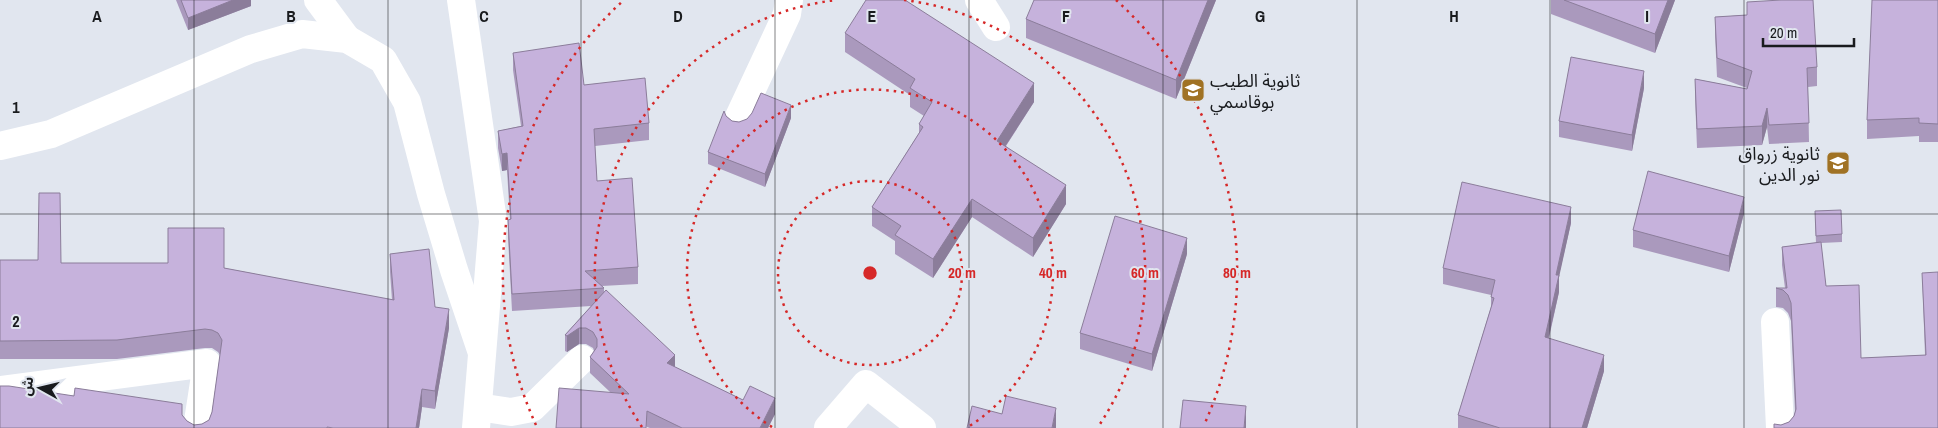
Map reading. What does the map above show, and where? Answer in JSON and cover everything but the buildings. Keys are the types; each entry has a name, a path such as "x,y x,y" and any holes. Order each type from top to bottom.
{"street":[{"path":"318,0 347,39 383,60 407,102 451,261 482,353"},
{"path":"461,0 493,221 477,417 532,408 582,359"},
{"path":"738,119 787,14 789,0"},
{"path":"979,0 996,27"},
{"path":"0,146 51,134 251,49 302,34 347,39"},
{"path":"1775,322 1780,428"},
{"path":"0,390 207,363 197,428"},
{"path":"828,428 866,384 922,428"}],"place":[{"name":"ثانوية الطيب بوقاسمي","path":"1193,90"},
{"name":"ثانوية زرواق نور الدين","path":"1838,163"}]}
